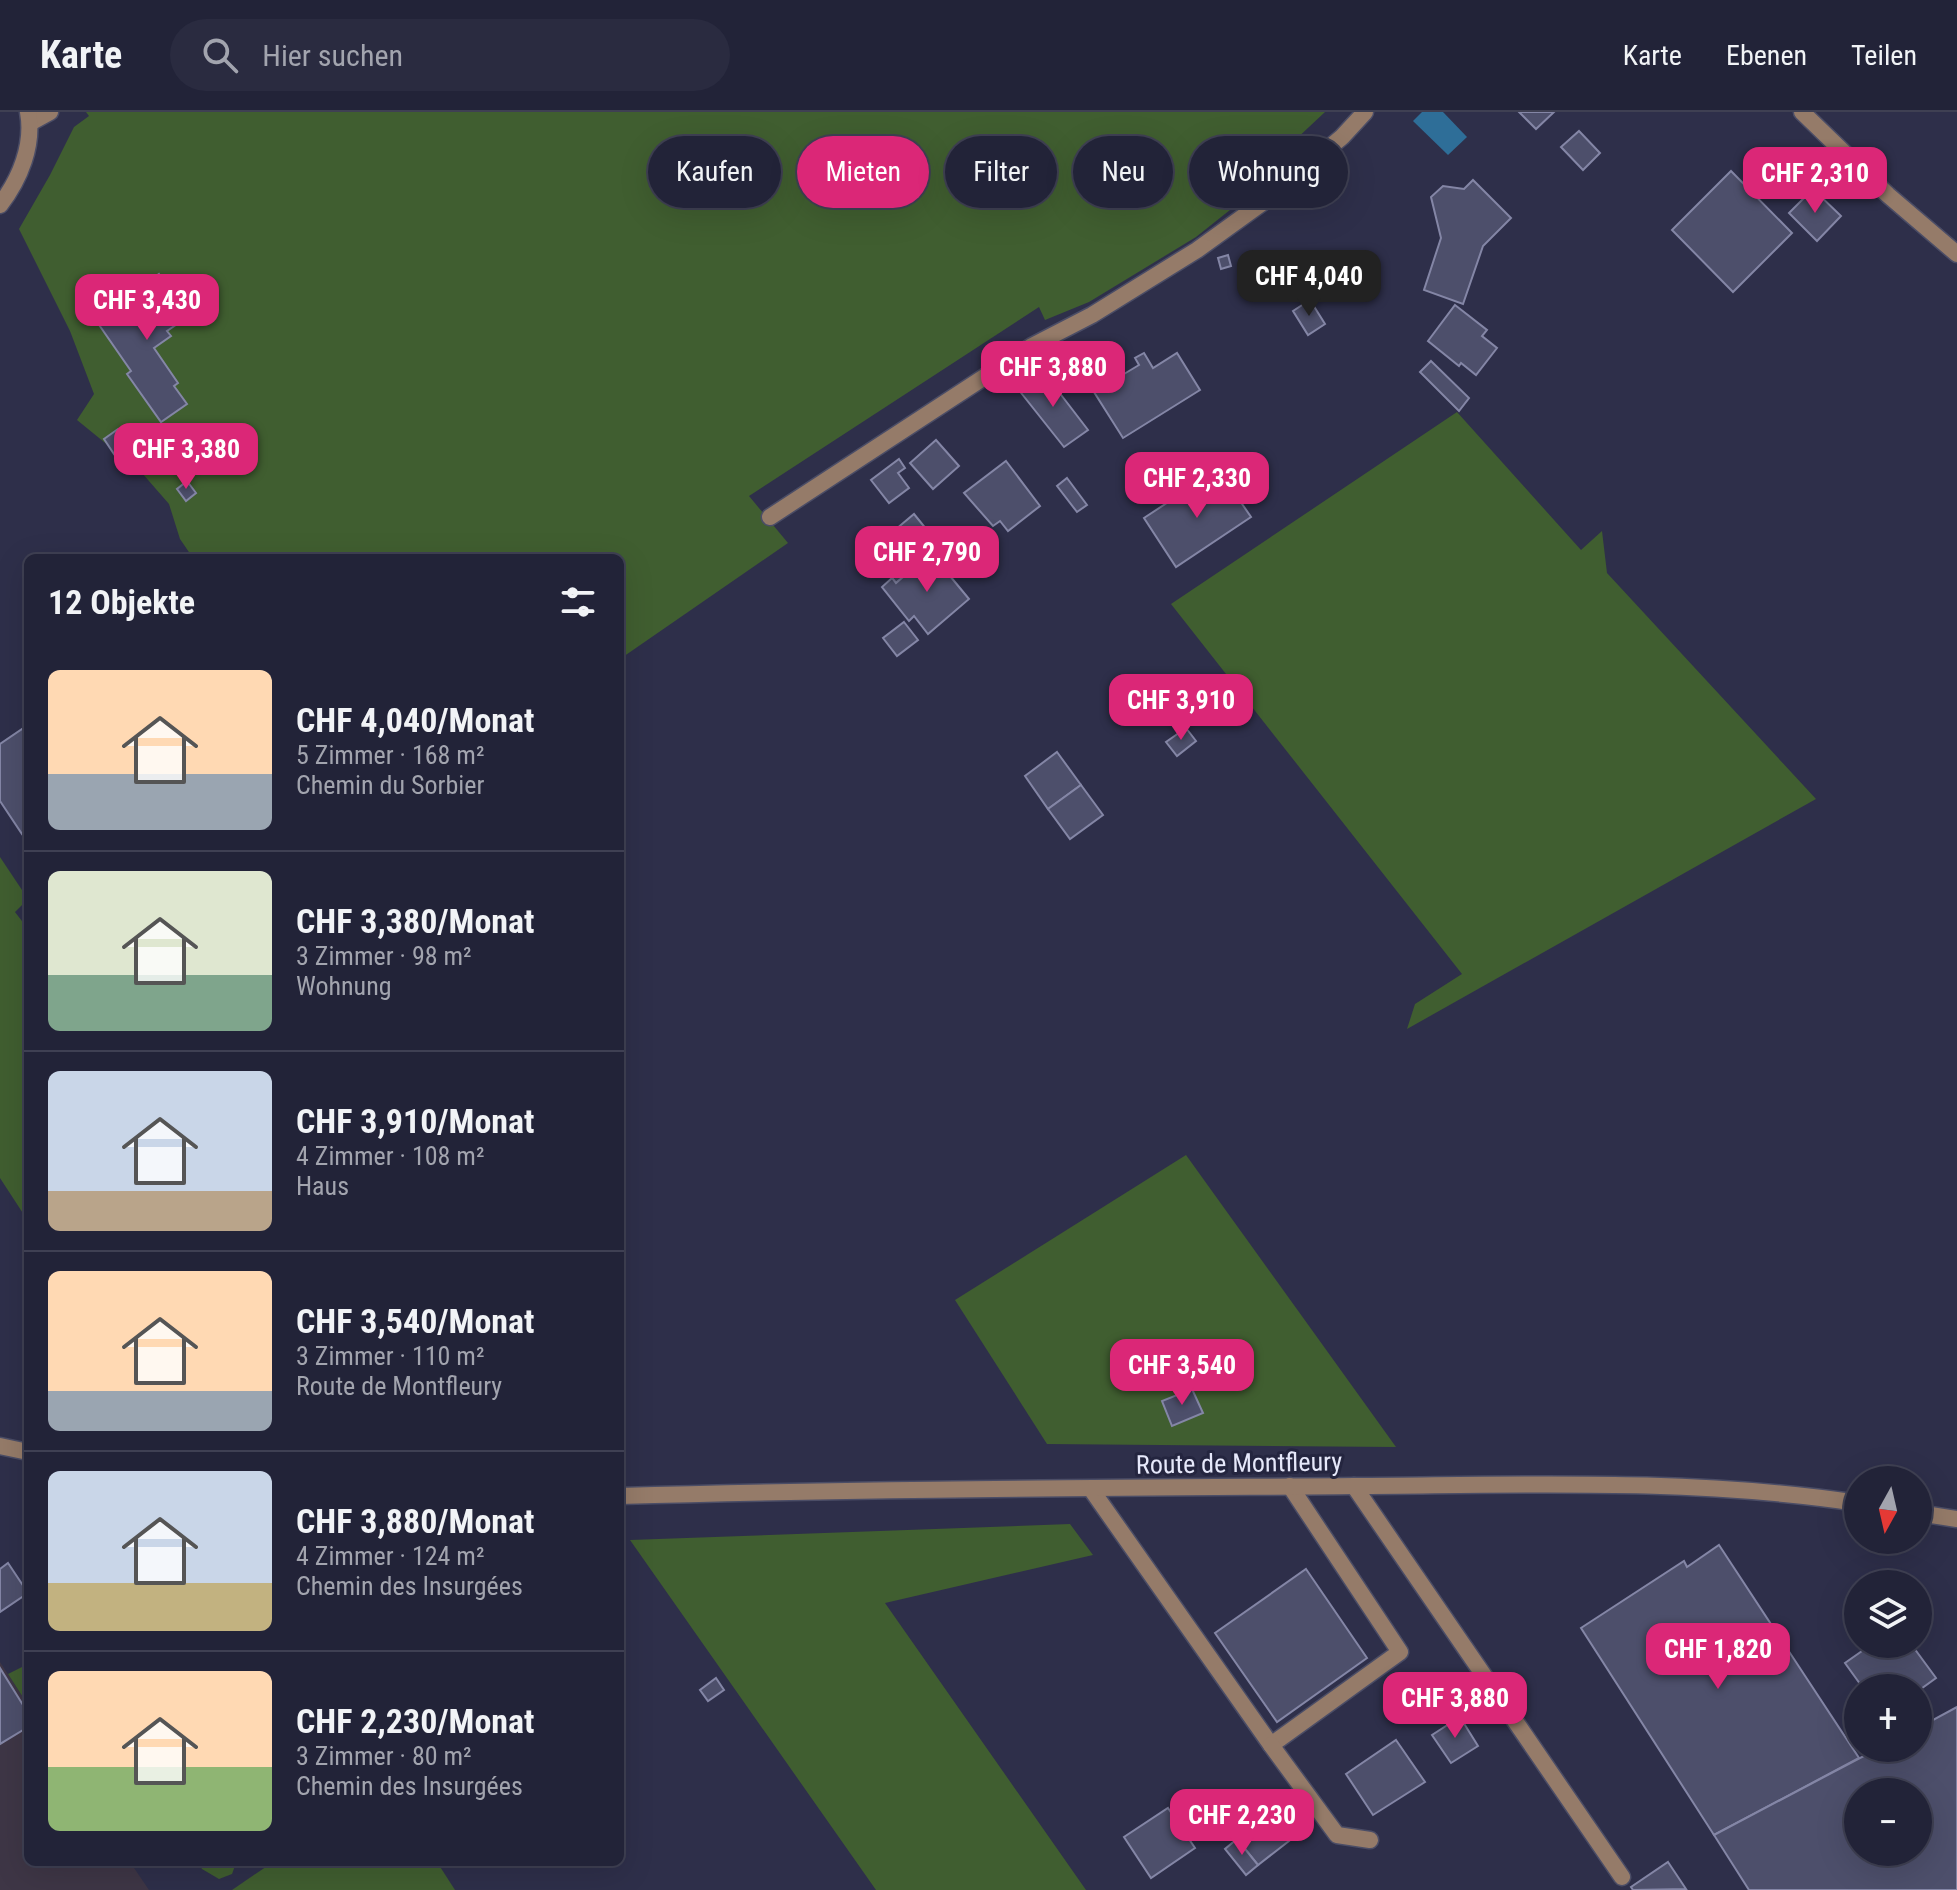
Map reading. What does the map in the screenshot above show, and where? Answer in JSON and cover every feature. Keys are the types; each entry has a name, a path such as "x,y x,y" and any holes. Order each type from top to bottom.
{"street":[{"path":"0,205 22,164 28,145 29,117 50,112"},
{"path":"770,517 1032,346 1092,315 1197,250 1269,198 1342,137 1365,112"},
{"path":"1802,112 1888,195 1957,254"},
{"path":"0,1446 24,1451"},
{"name":"Route de Montfleury","path":"624,1496 804,1491 1600,1483 1730,1489 1844,1501"},
{"path":"1271,1745 1400,1652 1290,1486"},
{"path":"1354,1486 1622,1877"},
{"path":"1091,1489 1337,1835 1370,1840"},
{"path":"1932,1515 1957,1519"}],"shaded area":[{"path":"0,1662 24,1699 24,1866 133,1866 149,1890 0,1890"}],"green space":[{"path":"86,112 1325,112 1299,136 1189,136 1189,208 1232,208 1196,237 1089,302 1045,320 1039,307 749,496 788,543 624,656 624,554 190,554 180,539 169,504 142,473 77,420 94,394 70,331 19,229 74,127 89,116"},
{"path":"1457,412 1581,550 1602,531 1607,573 1816,799 1407,1029 1415,1004 1462,974 1171,604"},
{"path":"0,857 24,893 24,903 15,912 24,924 24,1215 0,1178"},
{"path":"1186,1155 1396,1447 1047,1444 955,1300"},
{"path":"1070,1524 1093,1555 885,1603 1086,1890 876,1890 630,1540"},
{"path":"24,1666 24,1699 8,1674"},
{"path":"200,1866 235,1866 232,1874 219,1879"},
{"path":"267,1866 440,1866 455,1890 232,1890"}],"water":[{"path":"1422,112 1443,112 1467,137 1448,155 1413,121"}],"building":[{"path":"1519,112 1554,112 1536,129"},
{"path":"1579,131 1600,153 1583,170 1561,147"},
{"path":"1731,171 1792,233 1733,292 1672,230"},
{"path":"1473,180 1511,218 1483,246 1463,304 1424,290 1441,238 1431,197 1443,186 1464,189"},
{"path":"1813,189 1841,216 1817,241 1789,213"},
{"path":"1228,255 1231,266 1221,269 1218,258"},
{"path":"159,274 189,316 167,331 171,336 154,348 178,383 174,386 187,404 161,422 127,374 131,371 95,319"},
{"path":"1310,300 1325,324 1308,335 1293,311"},
{"path":"1455,305 1487,330 1482,336 1497,348 1476,375 1461,363 1459,366 1428,341"},
{"path":"1144,353 1153,368 1177,353 1200,390 1123,438 1094,392 1139,365 1135,358"},
{"path":"1431,361 1469,398 1459,411 1420,372"},
{"path":"1042,370 1088,430 1064,447 1018,389"},
{"path":"118,429 129,443 114,454 104,439"},
{"path":"936,440 959,466 933,489 910,463"},
{"path":"899,459 905,468 898,473 909,488 889,503 871,480"},
{"path":"1006,461 1040,506 1008,531 1000,521 993,526 964,493"},
{"path":"1223,476 1251,517 1176,567 1144,518 1185,491 1190,498"},
{"path":"1067,478 1087,505 1077,512 1057,486"},
{"path":"187,481 196,493 186,501 177,489"},
{"path":"914,514 940,546 896,583 878,561 891,549 883,540"},
{"path":"931,553 969,599 928,634 914,616 909,621 882,587 892,578 896,583"},
{"path":"904,622 918,640 897,656 883,638"},
{"path":"24,728 22,834 0,801 0,744"},
{"path":"1186,728 1196,741 1177,756 1166,742"},
{"path":"1057,752 1081,785 1048,809 1025,776"},
{"path":"1081,785 1103,815 1070,839 1048,809"},
{"path":"1192,1389 1203,1413 1172,1426 1162,1401"},
{"path":"1719,1545 1844,1735 1844,1762 1851,1762 1714,1835 1581,1628 1684,1561 1687,1567"},
{"path":"8,1563 24,1587 24,1596 0,1612 0,1569"},
{"path":"1306,1569 1367,1658 1277,1722 1215,1633"},
{"path":"1852,1658 1921,1658 1936,1678 1932,1681 1932,1674 1853,1674 1845,1663"},
{"path":"0,1668 24,1707 24,1729 0,1744"},
{"path":"716,1678 724,1690 708,1701 700,1690"},
{"path":"1957,1707 1957,1890 1749,1890 1714,1835 1852,1762 1932,1762 1932,1720"},
{"path":"1460,1717 1478,1746 1451,1763 1432,1735"},
{"path":"1396,1740 1425,1782 1373,1815 1346,1774"},
{"path":"1286,1800 1301,1820 1288,1830 1273,1811"},
{"path":"1168,1808 1195,1848 1151,1878 1124,1837"},
{"path":"1273,1811 1294,1837 1258,1865 1237,1839"},
{"path":"1237,1839 1258,1865 1246,1875 1225,1849"},
{"path":"1668,1862 1686,1889 1633,1890 1631,1887"}]}
